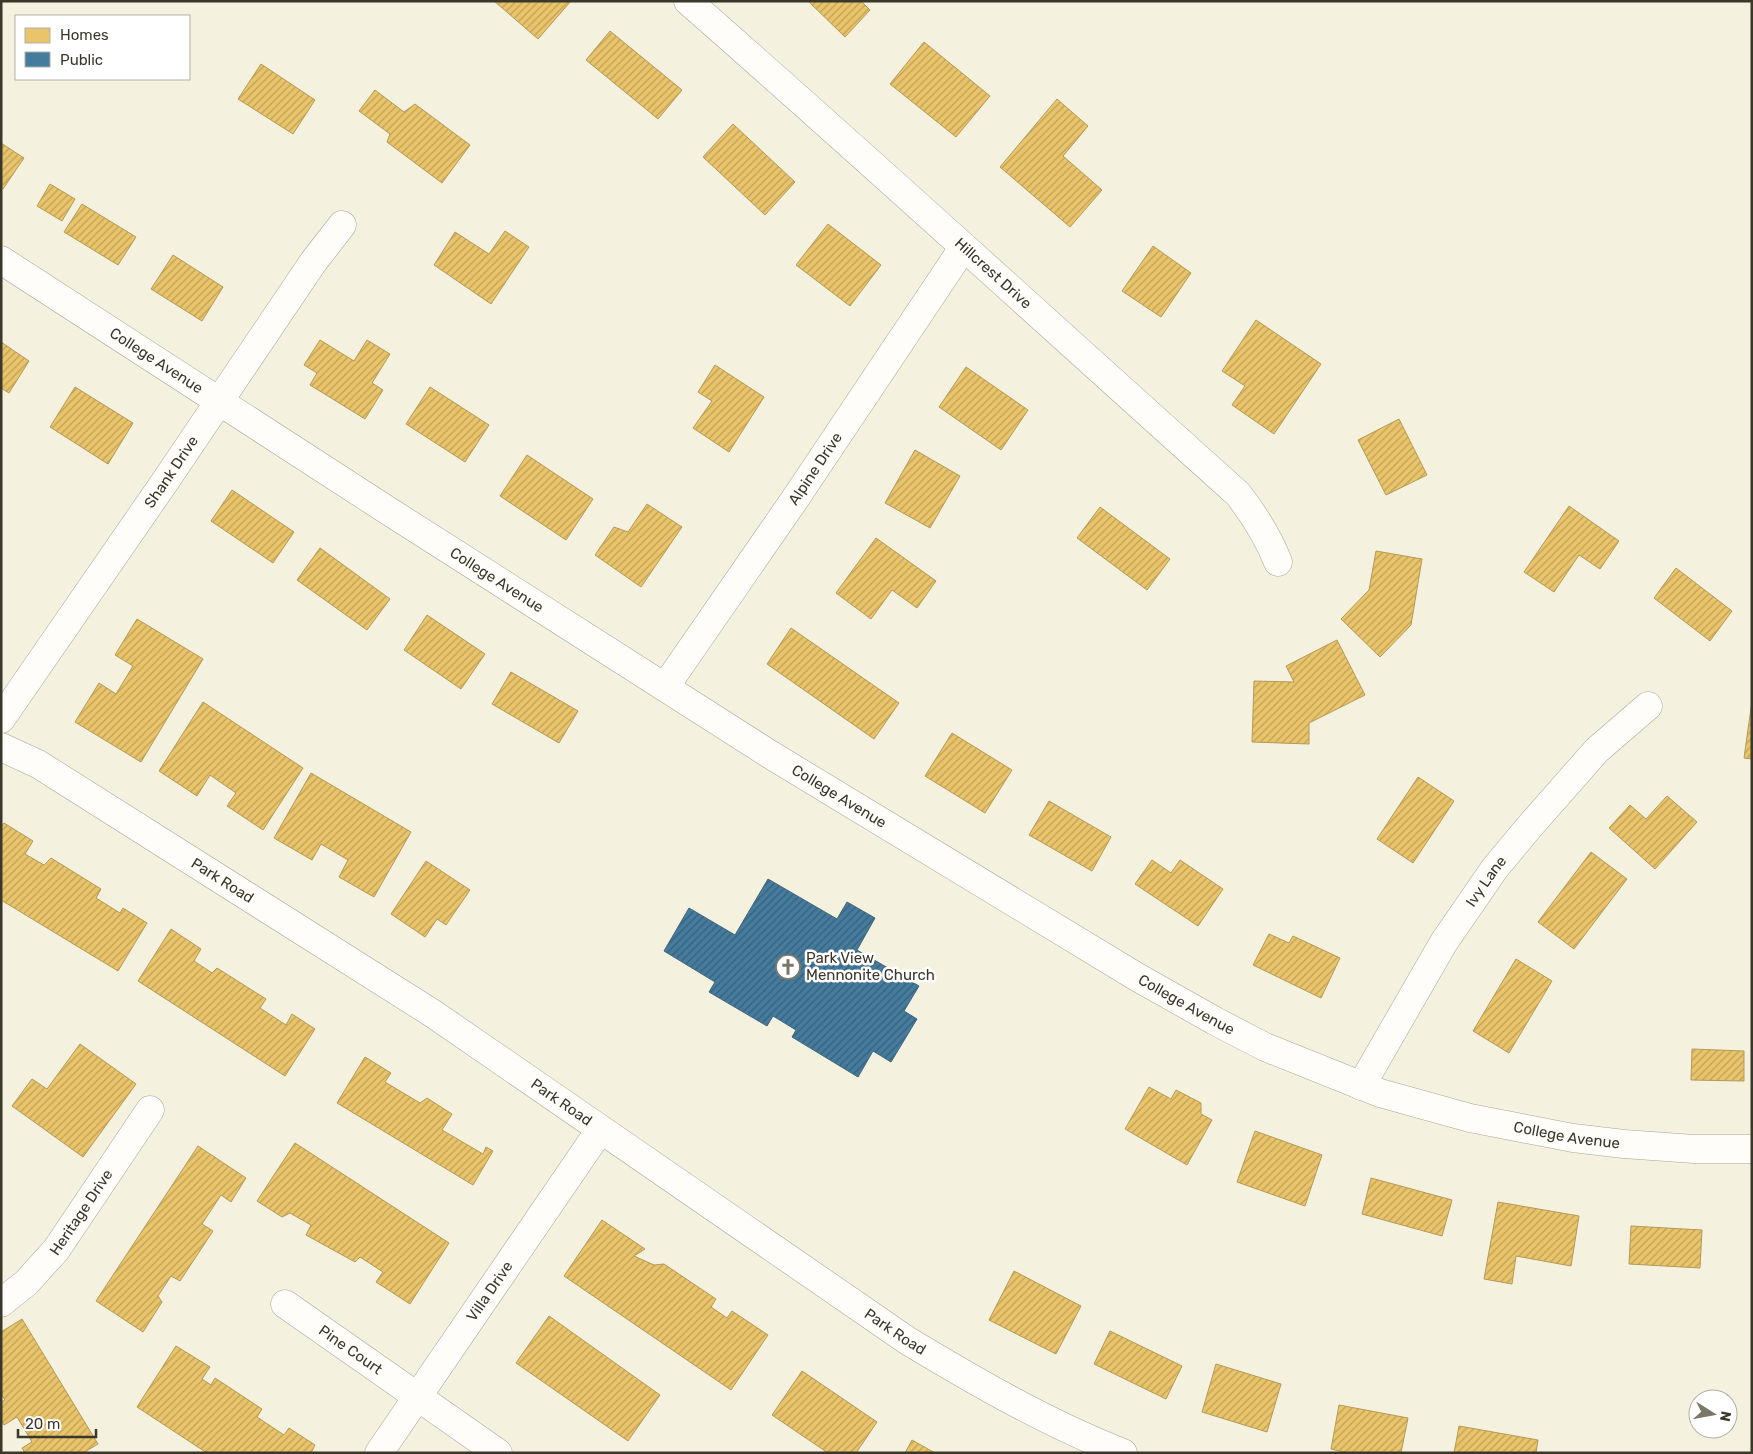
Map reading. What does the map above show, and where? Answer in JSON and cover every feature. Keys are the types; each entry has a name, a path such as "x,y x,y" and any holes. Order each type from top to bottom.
{"street":[{"name":"Hillcrest Drive","path":"688,1 861,154 1238,494 1253,513 1268,539 1278,562"},
{"name":"Shank Drive","path":"1,719 314,261 342,225"},
{"name":"Alpine Drive","path":"665,688 795,499 963,248"},
{"name":"College Avenue","path":"1,260 771,755 1137,977 1265,1047 1361,1086 1470,1118 1573,1138 1654,1146 1752,1149"},
{"name":"Ivy Lane","path":"1361,1086 1444,942 1495,868 1597,750 1648,706"},
{"name":"Park Road","path":"1,747 38,764 432,1013 908,1341 979,1384 1058,1425 1123,1453"},
{"name":"Heritage Drive","path":"1,1303 32,1278 56,1250 150,1110"},
{"name":"Villa Drive","path":"379,1453 600,1130"},
{"name":"Pine Court","path":"285,1304 498,1453"}],"building: Homes":[{"path":"494,1 571,1 538,39"},
{"path":"808,1 861,1 870,10 845,37"},
{"path":"610,31 682,90 658,119 586,60"},
{"path":"924,42 990,96 956,137 890,84"},
{"path":"261,64 315,100 293,134 238,99"},
{"path":"375,90 404,112 415,104 470,145 442,183 387,142 390,134 359,111"},
{"path":"1057,99 1088,126 1063,156 1102,190 1070,227 1000,167"},
{"path":"733,124 795,182 765,215 703,157"},
{"path":"1,143 24,158 3,189 1,188"},
{"path":"50,184 75,199 62,221 37,206"},
{"path":"82,204 136,237 118,265 64,232"},
{"path":"828,224 881,265 850,306 796,265"},
{"path":"505,231 529,247 491,304 434,265 455,232 489,254"},
{"path":"1153,246 1191,273 1161,317 1122,291"},
{"path":"173,255 223,287 202,321 151,289"},
{"path":"1256,320 1321,364 1274,434 1232,405 1245,386 1222,371"},
{"path":"320,340 354,361 367,340 390,354 372,383 383,390 365,419 310,385 317,373 304,365"},
{"path":"1,342 29,361 9,393 1,388"},
{"path":"715,365 764,397 729,452 693,428 712,401 698,392"},
{"path":"966,367 1028,410 1001,450 939,407"},
{"path":"75,387 133,423 108,464 50,427"},
{"path":"430,387 489,425 465,462 406,424"},
{"path":"1399,419 1427,475 1386,495 1358,440"},
{"path":"915,450 960,476 930,528 885,503"},
{"path":"527,455 593,499 566,540 500,496"},
{"path":"232,490 294,532 273,563 211,521"},
{"path":"647,504 682,527 641,587 595,555 614,527 628,532"},
{"path":"1569,506 1619,541 1600,569 1579,555 1554,592 1524,572"},
{"path":"1100,507 1170,559 1147,590 1077,538"},
{"path":"876,538 936,581 917,608 892,590 871,619 836,593"},
{"path":"320,548 390,599 367,630 297,580"},
{"path":"1376,551 1422,559 1411,625 1380,657 1341,619 1369,590"},
{"path":"1676,568 1732,611 1710,641 1654,598"},
{"path":"427,615 485,654 461,689 404,650"},
{"path":"137,619 203,659 141,762 75,722 99,683 116,694 133,666 115,655"},
{"path":"791,628 899,703 874,739 767,664"},
{"path":"1337,640 1365,695 1309,723 1309,744 1252,742 1254,681 1294,682 1286,666"},
{"path":"511,672 578,711 559,743 492,704"},
{"path":"1752,701 1752,759 1744,758"},
{"path":"203,702 303,768 263,830 227,806 236,793 210,775 197,796 159,771"},
{"path":"952,733 1012,770 985,813 925,776"},
{"path":"311,773 411,832 374,897 339,877 348,860 321,844 312,860 274,838"},
{"path":"1418,777 1454,801 1413,863 1377,839"},
{"path":"1667,796 1697,822 1655,869 1609,828 1630,805 1646,819"},
{"path":"1049,801 1111,837 1092,871 1029,835"},
{"path":"4,823 33,841 25,854 44,865 51,858 101,889 96,898 120,913 123,908 147,923 118,971 1,900 1,827"},
{"path":"1591,852 1627,879 1574,949 1538,922"},
{"path":"1152,860 1171,873 1180,860 1223,889 1198,926 1135,884"},
{"path":"426,861 470,890 446,925 437,919 425,937 391,914"},
{"path":"171,929 201,949 194,961 212,973 217,968 266,999 260,1008 286,1025 292,1014 315,1029 285,1076 138,981"},
{"path":"1269,934 1289,943 1293,936 1340,958 1321,998 1253,965"},
{"path":"1516,959 1552,981 1509,1053 1473,1031"},
{"path":"80,1044 136,1084 83,1157 12,1106 32,1079 47,1089"},
{"path":"1692,1049 1744,1051 1744,1081 1691,1080"},
{"path":"365,1057 391,1073 385,1082 420,1103 427,1098 452,1114 442,1130 483,1154 486,1147 493,1151 473,1185 337,1103"},
{"path":"1149,1087 1171,1099 1176,1090 1201,1103 1201,1114 1212,1120 1187,1165 1125,1129"},
{"path":"1255,1131 1322,1155 1305,1206 1237,1182"},
{"path":"295,1143 449,1243 410,1304 376,1282 383,1272 360,1257 355,1262 306,1235 311,1225 290,1213 282,1217 257,1201"},
{"path":"198,1146 246,1178 231,1202 221,1195 202,1224 213,1231 180,1281 171,1276 158,1296 162,1302 143,1332 96,1301"},
{"path":"1371,1178 1452,1200 1442,1236 1362,1214"},
{"path":"1498,1202 1579,1216 1571,1266 1516,1256 1512,1284 1484,1279"},
{"path":"602,1220 645,1249 634,1256 654,1265 664,1264 716,1299 711,1307 727,1318 732,1311 768,1335 731,1390 564,1276"},
{"path":"1631,1226 1702,1230 1700,1268 1629,1264"},
{"path":"1014,1271 1081,1306 1056,1354 989,1320"},
{"path":"549,1316 660,1395 628,1441 516,1363"},
{"path":"22,1319 98,1444 83,1453 25,1453 22,1448 32,1442 17,1417 4,1425 1,1420 1,1402 5,1400 1,1394 1,1332"},
{"path":"1110,1331 1182,1366 1166,1399 1094,1364"},
{"path":"176,1346 210,1367 202,1379 211,1385 215,1378 262,1409 257,1417 284,1435 289,1428 315,1445 311,1453 207,1453 137,1407"},
{"path":"1216,1364 1281,1384 1267,1432 1202,1412"},
{"path":"802,1371 877,1422 856,1453 828,1453 772,1415"},
{"path":"1339,1405 1408,1418 1401,1453 1348,1453 1331,1449"},
{"path":"1459,1426 1538,1440 1536,1453 1454,1453"},
{"path":"912,1440 935,1453 905,1453"}],"building: Public":[{"name":"Park View Mennonite Church","path":"768,879 837,919 847,902 875,918 857,950 919,986 904,1011 917,1019 891,1062 873,1051 858,1077 792,1037 796,1030 773,1016 767,1026 709,992 715,982 664,951 689,908 735,935"}],"place":[{"name":"Park View Mennonite Church","path":"788,967"}]}
